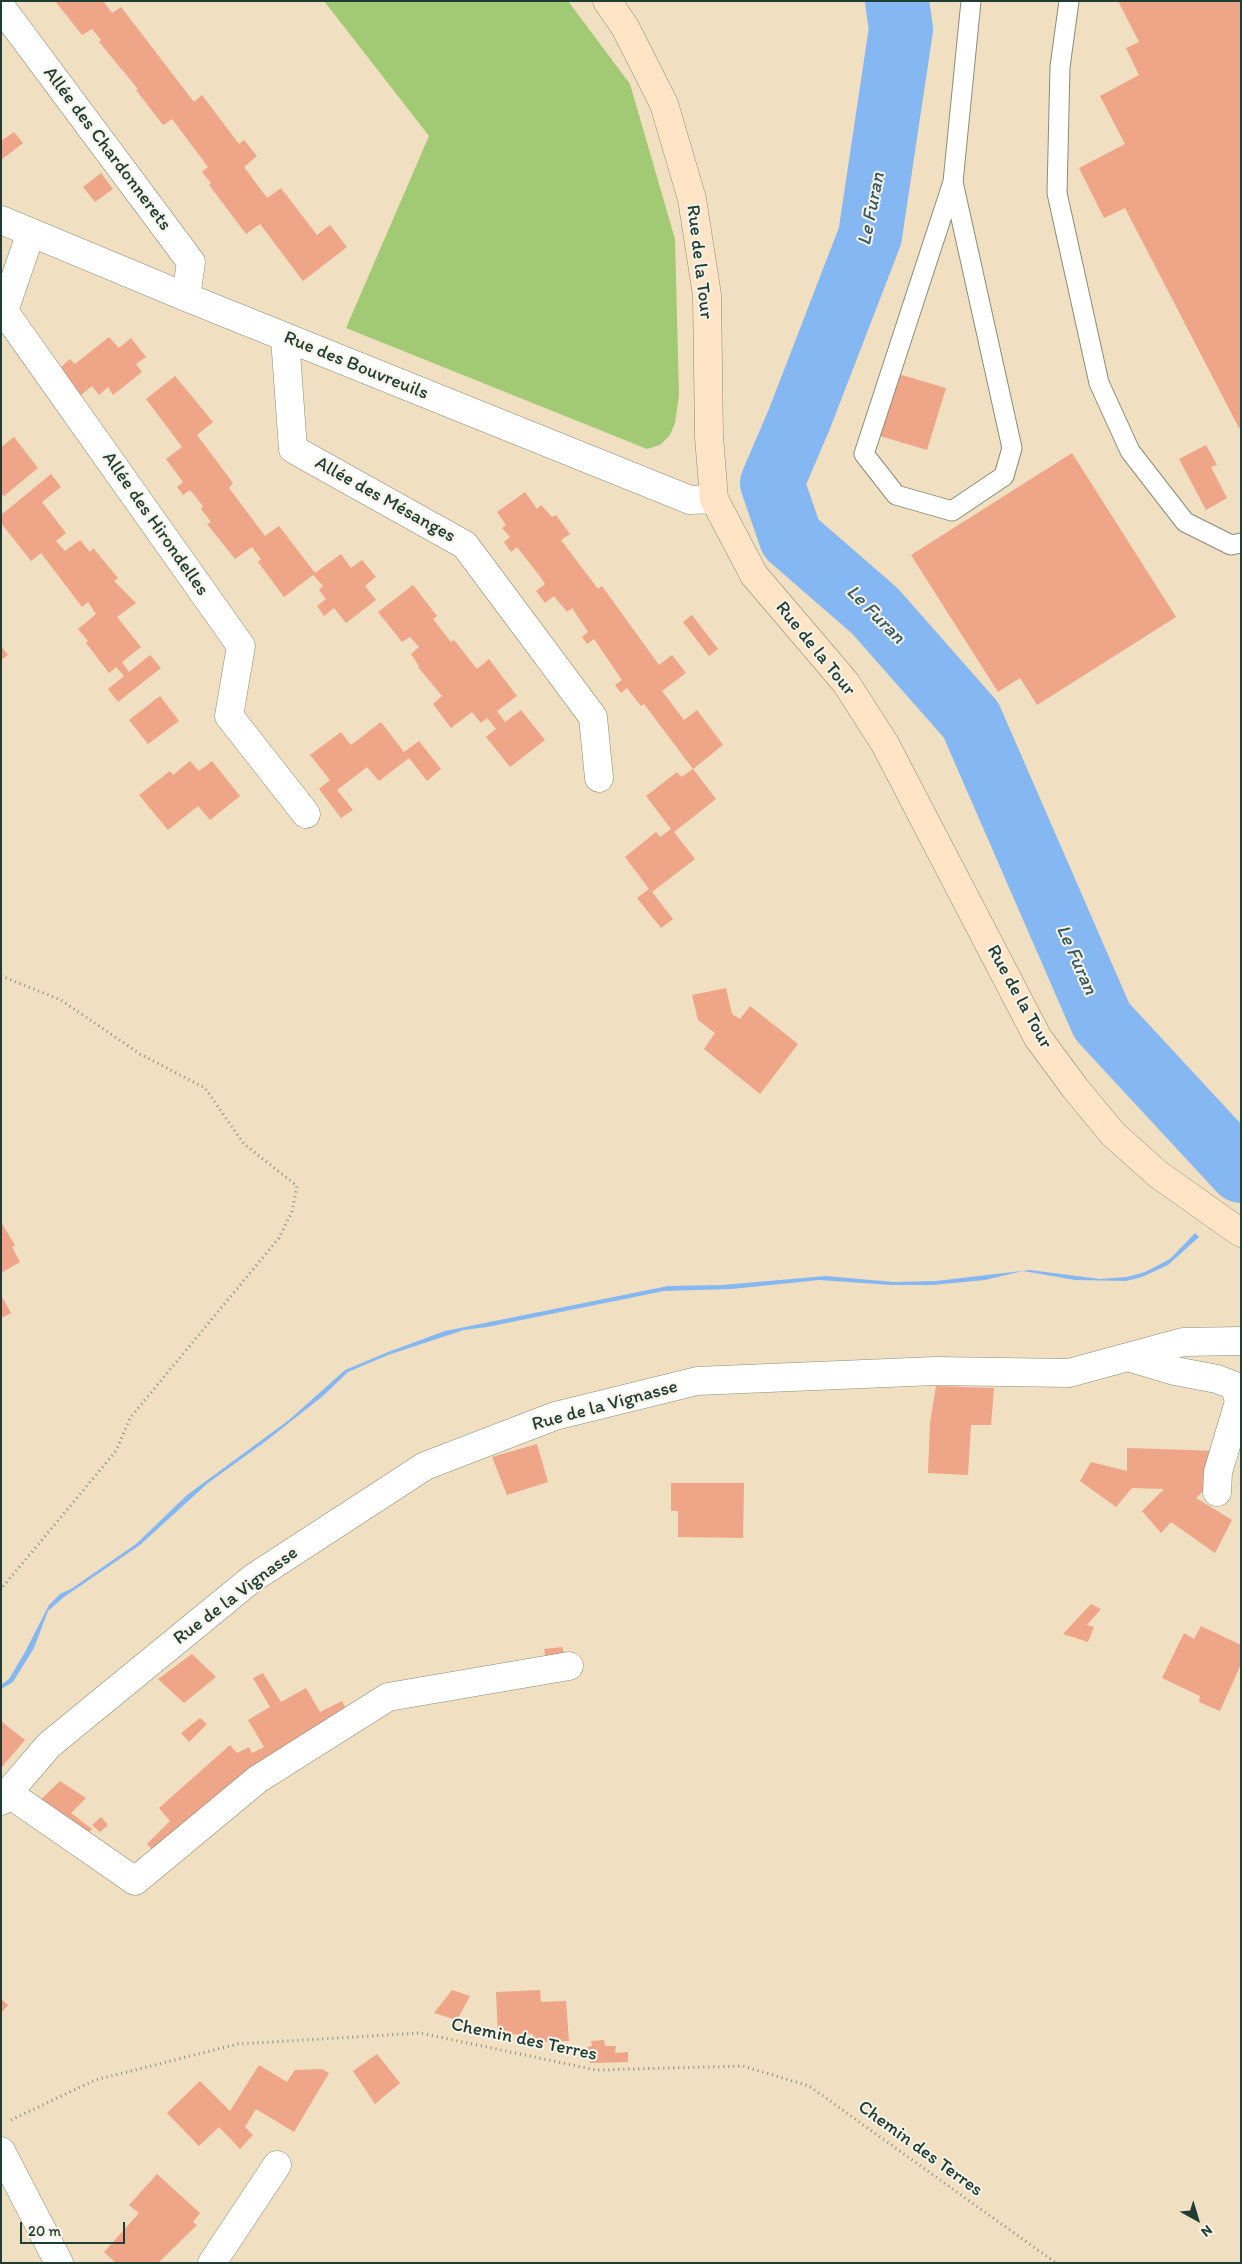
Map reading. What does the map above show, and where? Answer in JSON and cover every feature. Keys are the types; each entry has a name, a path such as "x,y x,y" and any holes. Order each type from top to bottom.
{"street":[{"name":"Rue de la Tour","path":"607,1 625,27 664,104 692,199 707,295 709,437 714,499 754,575 846,683 885,744 1038,1038 1075,1088 1113,1134 1159,1175 1241,1234"},
{"name":"Allée des Chardonnerets","path":"1,8 191,262 186,298"},
{"name":"Rue des Bouvreuils","path":"1,220 186,298 690,500 714,499"},
{"name":"Allée des Hirondelles","path":"31,232 4,311 241,646 229,716 306,814"},
{"name":"Allée des Mésanges","path":"286,338 293,449 465,544 593,716 599,778"},
{"name":"Rue de la Vignasse","path":"4,1797 49,1745 253,1578 425,1466 555,1416 697,1381 936,1371 1069,1373 1183,1342 1241,1341"},
{"path":"1128,1357 1175,1372 1217,1379 1235,1386 1240,1402 1218,1472 1216,1492"},
{"path":"4,1797 135,1881 258,1779 388,1697 569,1666"},
{"path":"1,2151 59,2263"},
{"path":"212,2263 277,2165"}],"lane":[{"path":"953,182 1012,448 1004,476 952,512 896,495 864,454 953,182 971,1"},
{"path":"1069,1 1060,66 1057,193 1099,383 1130,450 1185,522 1231,545 1241,543"}],"path":[{"path":"1,976 61,1000 140,1054 205,1088 244,1144 297,1186 292,1212 278,1238 130,1418 116,1451 1,1589"},
{"name":"Chemin des Terres","path":"10,2120 95,2080 238,2044 420,2033 596,2070 743,2066 809,2086 1056,2263"}],"green space":[{"path":"324,1 568,1 630,84 675,239 679,395 675,423 670,435 660,445 647,449 346,328 429,136"}],"water":[{"path":"1241,1183 1241,1203 1230,1196"},
{"path":"1195,1233 1199,1237 1168,1265 1142,1277 1126,1281 1075,1280 1023,1271 985,1280 933,1285 891,1285 819,1280 732,1289 664,1291 464,1330 388,1355 348,1372 323,1396 208,1483 140,1545 64,1597 48,1611 34,1648 13,1682 1,1689 1,1685 9,1679 25,1652 49,1605 60,1594 71,1589 136,1544 187,1495 289,1420 345,1370 388,1352 445,1331 668,1286 723,1285 825,1276 894,1282 936,1281 1030,1270 1100,1279 1127,1277 1145,1272 1170,1259"}],"building":[{"path":"55,1 103,1 112,13 121,7 194,102 202,95 239,144 244,140 257,156 244,167 267,198 281,188 317,235 330,225 347,247 303,281 260,224 246,234 209,185 211,183 202,172 208,167 172,119 163,125 136,90 138,89 99,42 101,40 92,29 82,35"},
{"path":"1118,1 1241,1 1241,428 1239,428 1125,208 1104,218 1079,168 1125,144 1100,96 1139,75 1126,48 1139,42"},
{"path":"14,132 23,143 1,160 1,141"},
{"path":"101,173 113,189 95,202 83,187"},
{"path":"109,337 119,348 131,338 146,357 136,364 142,372 113,395 108,387 99,395 92,386 80,396 59,369 70,359 75,364"},
{"path":"898,374 946,388 927,450 880,436"},
{"path":"175,376 213,422 197,435 233,483 229,488 265,536 279,526 315,573 341,554 351,568 362,560 376,577 365,586 376,600 346,623 334,608 324,616 317,606 326,599 319,590 323,586 313,575 284,597 258,562 261,559 252,547 235,559 207,524 211,522 201,509 203,506 190,490 183,495 177,487 183,482 166,459 182,447 146,399"},
{"path":"14,437 38,468 4,496 1,493 1,447"},
{"path":"1206,445 1217,465 1211,467 1227,498 1206,510 1179,459"},
{"path":"1072,453 1176,617 1037,705 1020,678 998,692 911,555"},
{"path":"51,474 61,487 42,502 66,533 56,541 65,551 80,540 90,552 93,548 118,578 114,581 136,603 117,617 141,647 122,662 129,672 150,655 161,668 118,702 108,689 124,676 116,667 109,673 86,643 88,641 78,629 96,614 88,602 82,607 41,553 31,561 1,523 1,515"},
{"path":"525,492 537,509 541,505 552,517 556,515 570,534 561,540 598,589 602,586 659,665 672,655 686,673 662,691 684,720 697,710 723,745 693,769 644,704 641,706 627,688 621,693 615,685 622,680 594,639 587,644 582,637 588,632 572,608 567,612 554,596 545,603 536,591 545,584 539,575 517,547 511,552 504,542 510,537 502,528 506,525 497,512"},
{"path":"413,585 437,616 433,619 451,642 454,640 477,669 489,659 517,696 497,711 505,722 521,710 545,740 510,767 486,737 496,729 487,718 481,723 472,712 451,728 433,704 442,696 418,667 411,654 419,647 410,637 402,642 378,612"},
{"path":"692,615 718,649 709,656 683,622"},
{"path":"1,646 8,655 1,660"},
{"path":"160,696 179,721 148,744 129,720"},
{"path":"381,722 404,752 419,741 441,769 427,781 409,758 379,781 367,767 337,790 353,810 341,818 319,789 330,780 310,755 341,732 351,745"},
{"path":"190,761 199,771 212,761 240,796 210,820 198,806 168,830 139,795 170,771 173,775"},
{"path":"693,769 716,799 674,832 695,859 652,892 673,919 661,928 637,898 649,889 625,857 656,832 660,837 671,829 646,796 677,772 681,777"},
{"path":"726,988 732,1014 740,1019 750,1006 798,1044 760,1094 704,1049 715,1033 698,1020 692,995"},
{"path":"1,1222 15,1245 12,1247 20,1262 1,1273"},
{"path":"1,1295 11,1313 1,1318"},
{"path":"936,1386 994,1388 991,1425 971,1425 968,1475 928,1473 930,1423"},
{"path":"537,1444 548,1482 507,1495 492,1457"},
{"path":"1127,1448 1218,1451 1206,1488 1196,1498 1232,1520 1215,1553 1171,1522 1161,1533 1142,1511 1164,1489 1132,1488 1116,1507 1080,1481 1091,1462 1127,1471"},
{"path":"671,1483 744,1483 743,1538 678,1537 678,1511 671,1511"},
{"path":"1091,1604 1101,1609 1087,1625 1094,1627 1088,1642 1063,1634"},
{"path":"1201,1626 1241,1645 1241,1664 1220,1711 1199,1702 1200,1696 1162,1678 1184,1633 1194,1639"},
{"path":"562,1647 567,1661 547,1664 544,1649"},
{"path":"192,1654 216,1677 184,1703 158,1679"},
{"path":"263,1673 281,1702 306,1688 320,1712 342,1701 349,1715 156,1854 147,1844 170,1821 159,1808 230,1745 237,1753 249,1747 252,1753 264,1747 248,1720 270,1707 253,1678"},
{"path":"200,1718 207,1724 189,1742 181,1733"},
{"path":"1,1721 25,1740 1,1768"},
{"path":"60,1781 86,1798 71,1813 92,1829 83,1839 35,1805"},
{"path":"101,1817 108,1825 100,1832 92,1825"},
{"path":"452,1990 470,1996 457,2020 434,2013"},
{"path":"540,1990 541,2002 566,2001 569,2041 534,2042 533,2034 498,2035 496,1992"},
{"path":"1,1999 8,2005 1,2013"},
{"path":"604,2040 605,2046 616,2046 615,2053 628,2052 628,2062 590,2063 587,2047 592,2046 591,2041"},
{"path":"377,2054 400,2083 375,2104 353,2071"},
{"path":"259,2065 287,2082 295,2070 322,2069 329,2073 294,2132 256,2109 245,2127 253,2135 240,2149 219,2127 199,2146 167,2113 200,2081 230,2111"},
{"path":"157,2174 200,2213 193,2222 197,2225 158,2263 116,2263 104,2252 139,2213 129,2205"}],"waterway":[{"name":"Le Furan","path":"897,1 901,29 870,236 799,420 772,483 791,538 875,611 971,720 1102,1021 1241,1171"}]}
